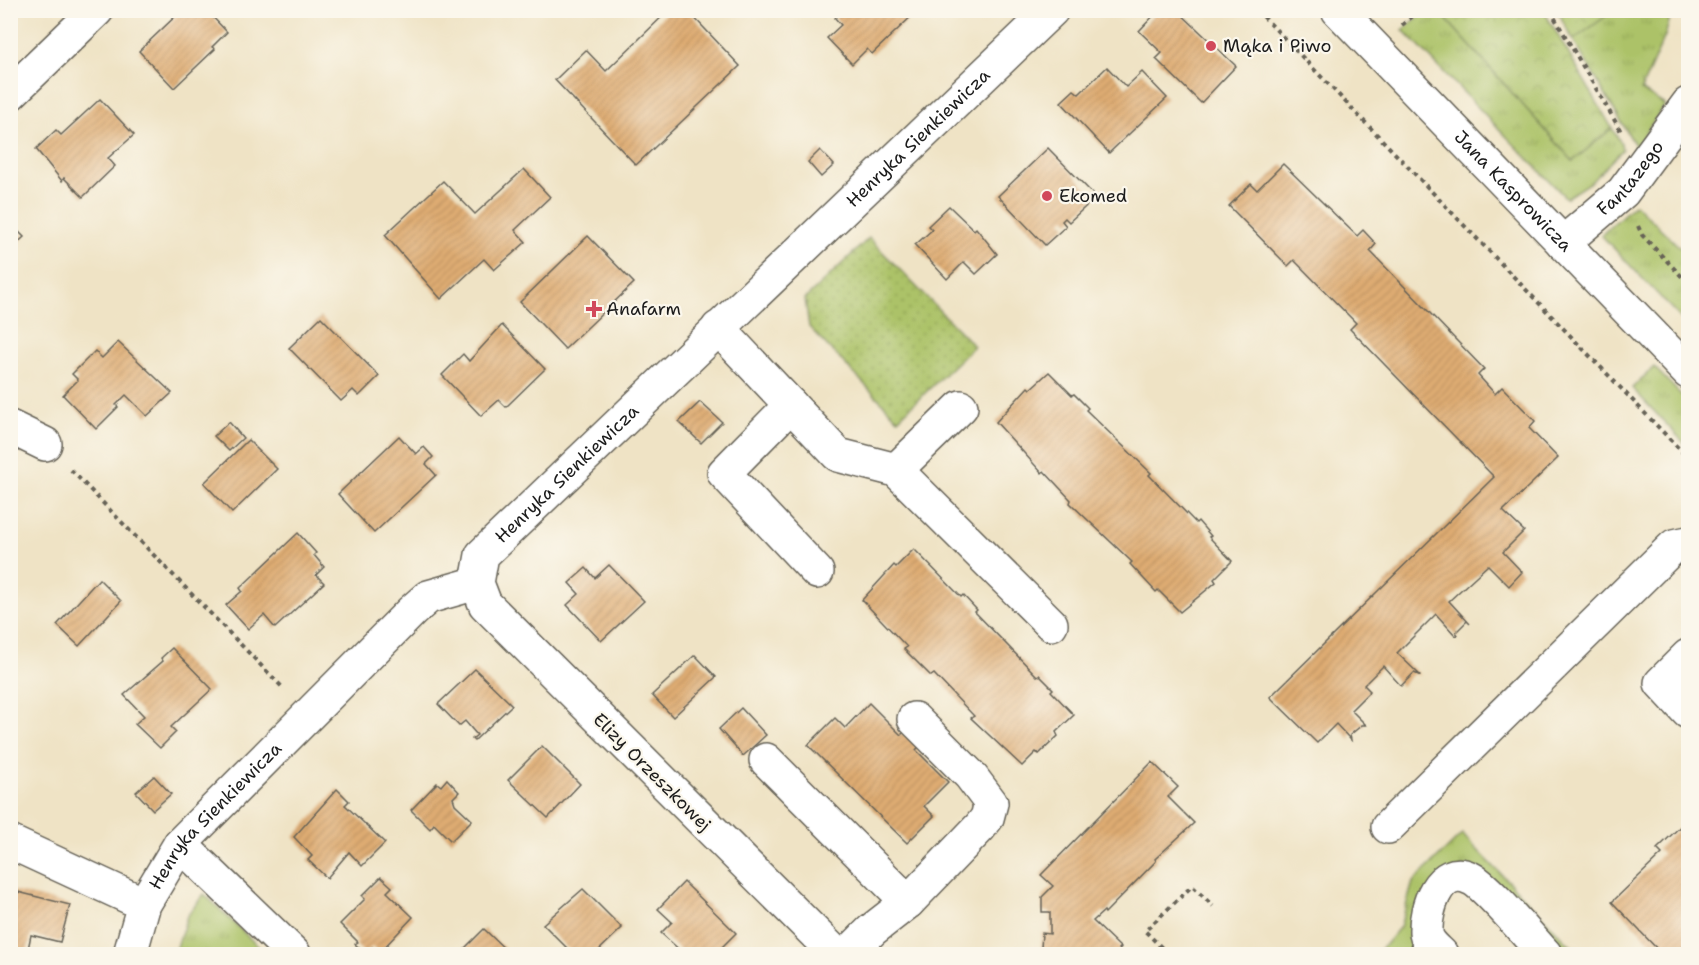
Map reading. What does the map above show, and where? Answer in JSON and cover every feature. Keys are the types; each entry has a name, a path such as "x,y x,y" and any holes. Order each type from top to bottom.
{"street":[{"path":"10,94 97,10"},
{"name":"Henryka Sienkiewicza","path":"130,954 144,904 180,844 412,611 428,597 477,583 482,555 1052,10"},
{"name":"Jana Kasprowicza","path":"1338,10 1689,372"},
{"name":"Fantazego","path":"1563,243 1623,192 1689,104"},
{"path":"718,328 838,455 896,470 1051,624"},
{"path":"790,405 724,473 817,572"},
{"path":"896,470 961,407"},
{"path":"10,427 45,444"},
{"path":"1388,827 1674,546 1689,543"},
{"name":"Elizy Orzeszkowej","path":"477,583 485,604 493,613 836,954"},
{"path":"1689,656 1661,683 1689,712"},
{"path":"848,954 872,930 908,902 987,818 991,803 970,775 914,719"},
{"path":"766,760 908,902"},
{"path":"10,842 144,904"},
{"path":"180,844 294,954"},
{"path":"1441,954 1429,942 1425,931 1434,892 1446,879 1459,876 1477,882 1545,954"}],"path":[{"path":"1257,10 1689,458"},
{"path":"1395,31 1420,10"},
{"path":"1550,10 1623,136"},
{"path":"1623,192 1642,235 1689,283"},
{"path":"45,444 288,693"},
{"path":"1168,954 1145,931 1192,886 1213,906"}],"green space":[{"path":"1425,11 1439,11 1573,161 1612,128 1621,143 1622,150 1592,181 1566,198 1403,30"},
{"path":"1439,11 1544,11 1612,128 1573,161"},
{"path":"1557,11 1613,11 1573,40"},
{"path":"1613,11 1672,11 1665,36 1641,90 1665,105 1636,147 1573,40"},
{"path":"1635,204 1688,255 1688,326 1601,235"},
{"path":"869,238 974,346 898,419 809,327 805,299"},
{"path":"1654,367 1688,402 1688,447 1632,388"},
{"path":"1462,834 1579,954 1556,954 1462,866 1427,954 1377,954 1400,927 1413,882"},
{"path":"204,894 266,954 175,954 187,916"}],"building":[{"path":"186,10 206,10 227,32 212,47 215,49 174,88 139,51 180,12 182,15"},
{"path":"669,10 687,10 740,66 636,165 555,80 586,50 606,71"},
{"path":"842,10 918,10 872,54 867,49 852,64 827,38 841,25 835,18"},
{"path":"1159,10 1177,10 1236,66 1201,103 1156,59 1162,53 1139,31"},
{"path":"1107,67 1126,87 1142,72 1167,98 1109,153 1061,102 1074,90 1079,94"},
{"path":"100,99 134,135 108,158 115,166 83,197 64,178 62,181 36,149 56,130 61,135"},
{"name":"Ekomed","path":"1048,148 1096,197 1069,222 1065,218 1062,221 1066,226 1045,245 998,196"},
{"path":"820,150 834,165 821,177 808,162"},
{"path":"1283,164 1357,236 1363,230 1376,244 1370,251 1484,369 1478,375 1495,394 1502,387 1535,421 1529,428 1558,458 1503,511 1524,531 1503,552 1522,572 1509,586 1488,565 1449,601 1470,624 1467,621 1456,632 1458,635 1456,636 1436,614 1397,653 1421,676 1414,673 1401,686 1383,666 1364,685 1370,691 1351,710 1366,725 1362,725 1350,735 1351,740 1336,724 1317,743 1270,697 1494,477 1350,329 1356,323 1294,260 1288,266 1229,206 1251,184 1257,190"},
{"path":"524,169 550,197 515,230 526,242 494,270 484,259 441,299 385,235 443,181 475,214"},
{"path":"949,206 974,230 976,228 997,254 976,274 964,262 947,279 915,245 932,230 928,226"},
{"path":"10,223 24,237 10,250"},
{"path":"588,236 634,283 565,349 520,302"},
{"path":"321,317 379,376 359,396 353,390 341,401 289,348"},
{"path":"502,325 545,369 506,407 499,400 481,416 442,375 463,354 469,361"},
{"path":"118,342 172,393 147,416 126,395 116,405 118,407 96,429 63,395 78,380 72,374 95,351 102,358"},
{"path":"1049,372 1088,408 1086,410 1151,473 1149,475 1196,523 1198,521 1211,536 1209,537 1232,561 1214,579 1216,582 1180,612 1158,590 1156,592 1130,564 1132,562 1070,503 1071,500 1044,471 1042,473 996,422 1028,387 1030,389"},
{"path":"700,402 722,422 701,443 679,422"},
{"path":"229,422 243,438 229,451 214,436"},
{"path":"399,436 416,454 424,447 433,457 426,464 436,475 374,533 338,494"},
{"path":"248,440 277,469 232,513 204,483"},
{"path":"298,533 316,553 314,555 324,567 316,575 324,583 275,628 264,615 248,629 226,605 242,591 240,588"},
{"path":"914,549 961,597 963,595 977,610 975,612 1037,676 1039,675 1053,689 1051,691 1074,715 1056,732 1058,736 1022,766 971,718 974,716 934,674 931,676 904,649 907,647 862,600 894,565 896,567"},
{"path":"609,565 644,601 601,641 567,605 579,594 569,583 586,568 595,578"},
{"path":"99,579 121,601 79,646 57,625"},
{"path":"172,648 212,689 171,727 176,732 160,748 135,724 144,716 124,695 163,661 161,658"},
{"path":"695,655 716,677 673,717 652,695"},
{"path":"475,669 512,705 474,741 472,739 477,735 465,721 459,726 438,704"},
{"path":"869,703 901,735 906,730 921,744 916,750 948,782 924,806 934,816 907,843 808,745 835,718 845,728"},
{"path":"741,708 766,735 743,756 719,729"},
{"path":"542,746 580,784 548,818 508,780"},
{"path":"1152,762 1178,787 1168,797 1194,823 1155,859 1156,861 1105,913 1104,911 1093,921 1121,948 1119,949 1124,954 1048,954 1041,948 1042,933 1050,934 1050,912 1042,912 1042,897 1053,886 1041,875"},
{"path":"154,776 171,794 153,810 136,792"},
{"path":"447,779 459,792 453,798 455,804 472,820 451,841 434,824 430,829 411,810 437,783 441,786"},
{"path":"337,789 349,801 345,805 385,843 362,866 349,852 327,878 308,860 312,856 294,837"},
{"path":"1688,819 1688,941 1675,954 1662,954 1612,902 1662,854 1657,849"},
{"path":"381,877 392,887 387,892 413,917 379,953 372,947 365,954 355,944 358,942 340,924 365,899 362,896"},
{"path":"684,882 736,933 715,954 684,954 661,933 672,922 658,909"},
{"path":"583,889 622,928 595,954 573,954 543,924"},
{"path":"10,890 70,905 60,942 31,935 27,954 10,954"},
{"path":"484,929 510,954 459,954"}],"place":[{"name":"Mąka i Piwo","path":"1211,46"},
{"name":"Ekomed","path":"1047,196"},
{"name":"Anafarm","path":"594,309"}]}
